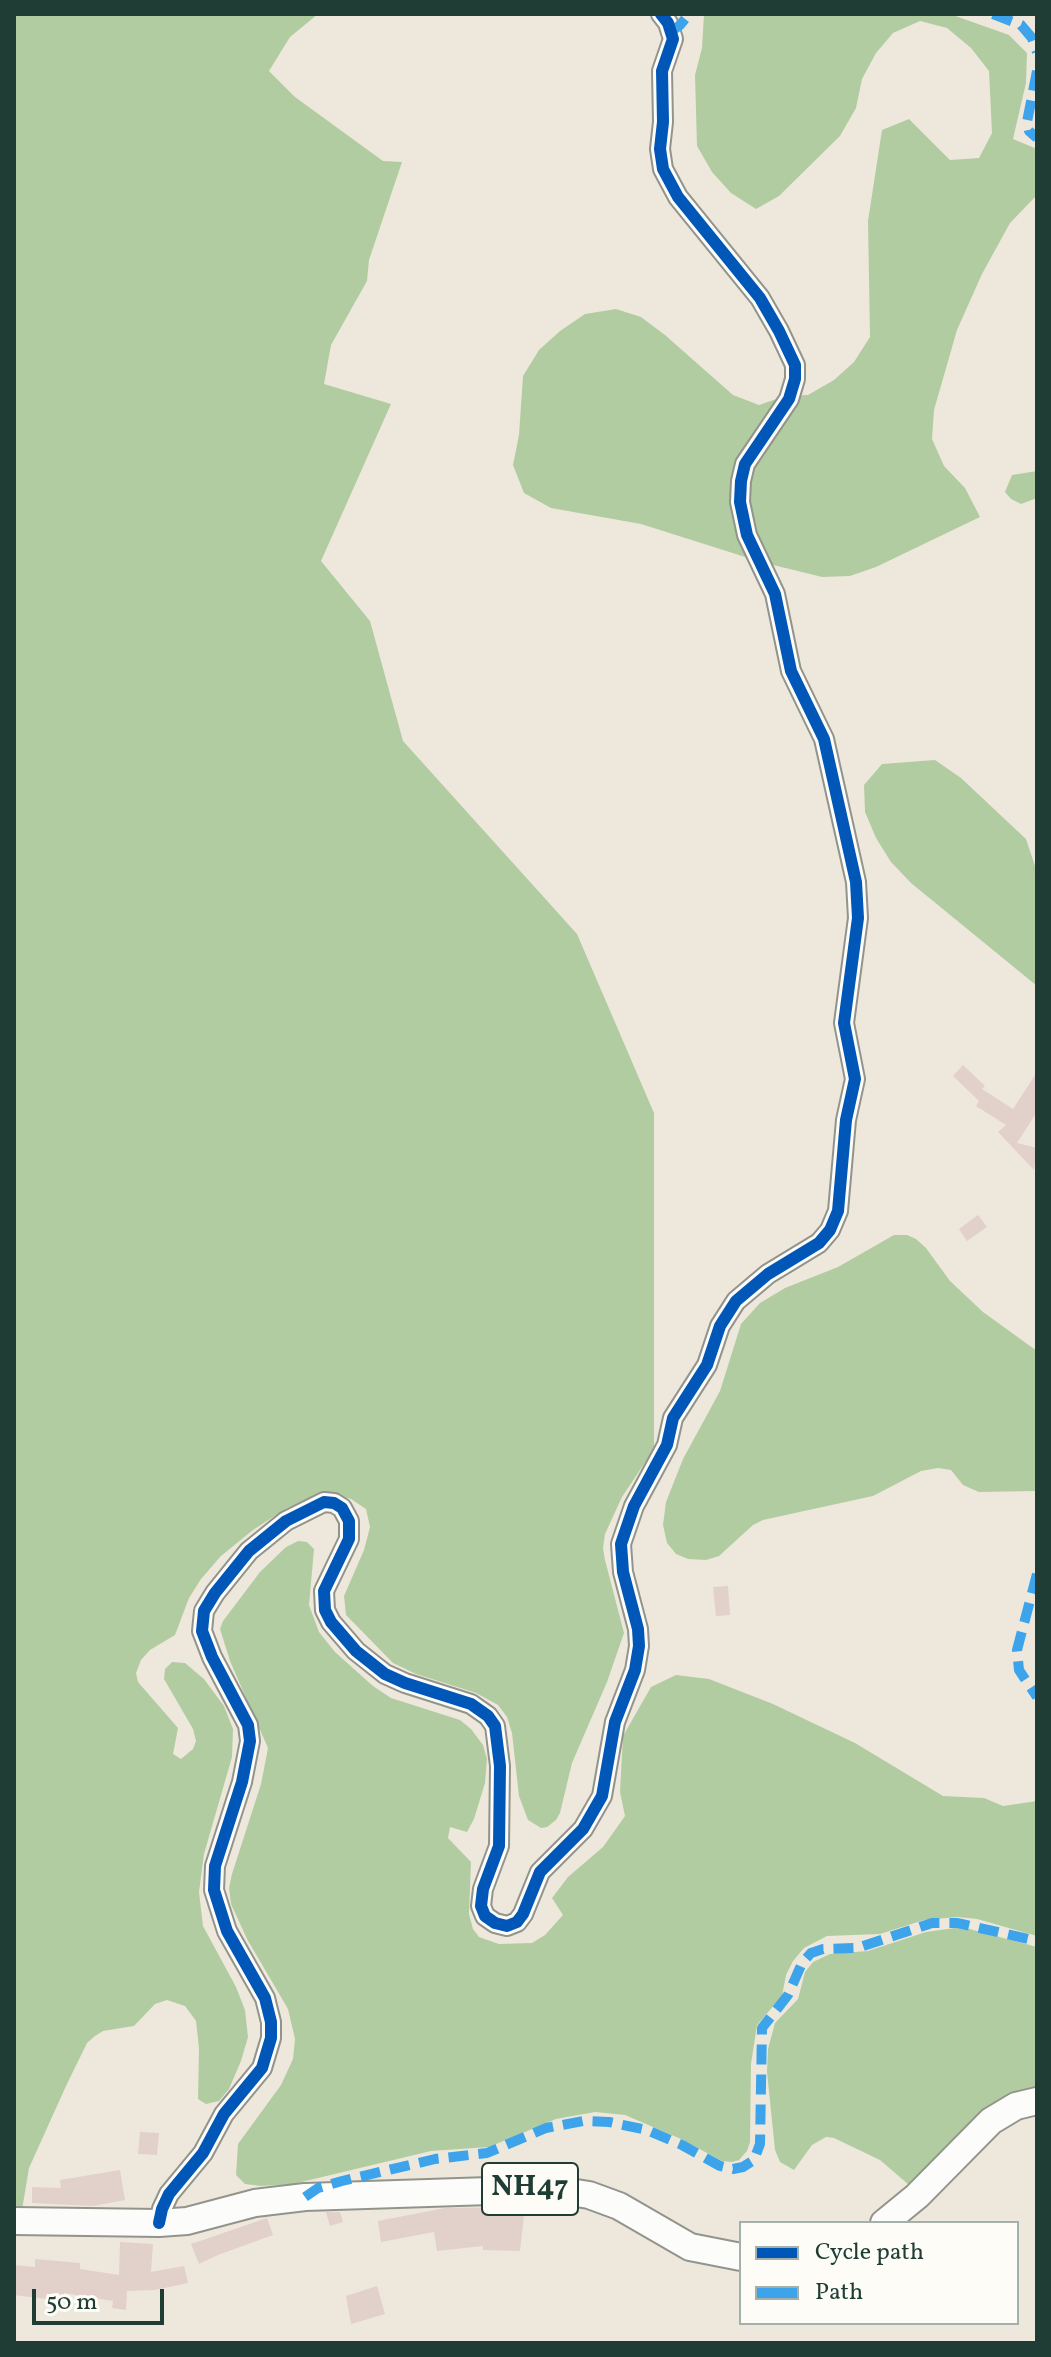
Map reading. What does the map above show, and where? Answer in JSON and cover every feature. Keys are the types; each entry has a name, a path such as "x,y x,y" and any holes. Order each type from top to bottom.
{"highway":[{"path":"886,2221 917,2196 991,2121 1016,2106 1037,2101"},
{"name":"NH47","path":"14,2221 159,2223 187,2221 255,2203 305,2197 551,2189 589,2195 619,2206 690,2247 739,2257"}],"street":[{"path":"159,2223 169,2194 203,2153 224,2114 262,2068 271,2038 265,1998 227,1931 214,1890 215,1866 242,1782 250,1741 248,1725 212,1657 202,1631 202,1617 215,1593 249,1551 286,1521 324,1502 342,1508 349,1521 349,1539 324,1591 325,1610 331,1622 356,1651 385,1674 471,1704 488,1716 495,1726 500,1766 499,1846 483,1889 481,1906 485,1916 495,1923 507,1926 517,1922 540,1872 583,1829 602,1796 615,1722 635,1670 639,1646 638,1629 623,1572 621,1544 634,1506 667,1445 673,1418 707,1365 720,1326 736,1301 768,1274 819,1243 830,1230 838,1211 846,1120 855,1079 844,1023 858,918 856,882 824,739 791,671 775,594 747,535 740,502 745,464 789,399 795,379 795,365 760,298 678,197 663,169 660,149 662,71 673,39 668,23 661,14"}],"green space":[{"path":"14,14 318,14 290,37 269,71 295,97 383,161 402,162 369,260 367,281 331,345 324,384 391,404 321,561 370,621 403,741 577,934 654,1113 654,1449 622,1497 605,1534 605,1560 624,1633 607,1682 572,1763 556,1820 541,1828 528,1820 519,1796 512,1733 507,1717 498,1705 476,1693 416,1674 393,1663 346,1615 344,1596 364,1550 370,1527 366,1509 351,1499 334,1495 313,1497 287,1508 253,1530 221,1556 201,1579 189,1598 175,1635 150,1650 141,1660 136,1673 138,1682 178,1728 173,1754 181,1759 193,1749 196,1741 193,1729 164,1679 165,1669 172,1662 185,1663 204,1679 224,1706 233,1729 232,1757 204,1854 199,1892 203,1926 245,2010 248,2037 241,2061 229,2089 219,2101 206,2104 198,2099 196,2021 185,2006 167,2000 155,2004 134,2026 103,2031 95,2036 87,2043 29,2168 22,2210 14,2209"},
{"path":"704,14 950,14 1009,35 1027,53 1026,83 1013,139 1037,149 1037,195 1010,223 982,274 957,330 934,410 932,439 944,466 965,488 980,517 876,567 850,576 822,577 761,562 641,524 551,508 524,493 513,465 519,435 523,376 539,350 585,314 616,309 641,317 733,395 759,405 785,396 808,395 834,380 854,362 870,337 868,221 882,130 909,119 950,160 979,158 992,133 989,71 971,48 947,28 920,21 893,33 876,53 862,79 856,108 840,136 779,196 756,209 731,193 712,172 697,146 695,75 702,48"},
{"path":"1037,471 1037,498 1021,504 1005,492 1012,475"},
{"path":"935,760 961,778 1026,839 1037,872 1037,986 911,883 891,862 876,838 865,812 864,785 882,764"},
{"path":"894,1235 916,1239 950,1281 983,1312 1037,1351 1037,1491 979,1492 963,1485 951,1470 938,1468 921,1471 873,1496 763,1520 753,1525 719,1556 706,1560 688,1559 676,1554 667,1543 663,1525 666,1502 683,1459 720,1391 741,1324 760,1303 785,1288 838,1267"},
{"path":"298,1541 307,1542 314,1549 309,1605 319,1632 335,1652 391,1698 460,1720 483,1745 487,1759 485,1783 474,1819 467,1832 450,1827 448,1838 471,1862 469,1914 479,1937 499,1944 532,1943 545,1935 563,1915 552,1898 568,1877 603,1847 625,1816 620,1792 623,1736 651,1687 676,1675 709,1679 773,1704 855,1743 943,1796 984,1798 1003,1806 1037,1801 1037,1936 977,1919 958,1917 924,1920 880,1934 827,1936 804,1948 786,1975 782,1996 757,2025 751,2064 750,2142 739,2160 722,2161 625,2115 595,2112 556,2119 489,2147 431,2151 293,2184 245,2184 236,2175 238,2144 281,2085 293,2059 295,2039 288,2009 247,1939 231,1904 229,1888 232,1874 261,1784 268,1748 230,1661 220,1629 260,1572 286,1547"},
{"path":"962,1927 1037,1947 1037,2095 1010,2097 981,2113 917,2182 909,2185 880,2160 834,2138 826,2137 812,2145 794,2170 780,2162 775,2150 767,2072 768,2049 775,2023 798,1999 805,1972 813,1962 830,1954 868,1951 926,1932"}],"building":[{"path":"963,1065 985,1086 982,1089 1013,1109 1037,1072 1037,1112 1017,1143 1037,1148 1034,1170 998,1132 1006,1125 976,1106 979,1101 953,1076"},
{"path":"978,1215 987,1227 967,1241 959,1229"},
{"path":"728,1586 730,1615 716,1616 713,1587"},
{"path":"140,2132 159,2133 157,2155 138,2154"},
{"path":"120,2170 125,2200 93,2206 32,2203 32,2187 61,2188 60,2180"},
{"path":"525,2207 520,2251 483,2250 483,2246 437,2251 434,2232 381,2242 378,2221 445,2208"},
{"path":"326,2212 340,2212 343,2222 330,2226"},
{"path":"267,2218 273,2235 199,2264 191,2244"},
{"path":"120,2242 153,2244 151,2272 184,2266 188,2283 155,2290 127,2291 126,2310 112,2308 113,2301 64,2293 63,2301 14,2295 14,2265 35,2267 35,2259 80,2263 80,2269 119,2275"},
{"path":"377,2286 385,2314 351,2324 346,2296"}],"marked path":[{"path":"674,31 689,14"},
{"path":"993,14 1021,25 1032,38 1037,52"},
{"path":"1037,71 1027,122 1029,131 1037,138"},
{"path":"1037,1574 1017,1650 1019,1670 1037,1697"},
{"path":"305,2197 318,2188 342,2181 435,2159 487,2153 546,2128 583,2121 609,2122 647,2130 720,2166 733,2169 743,2167 754,2160 760,2144 762,2028 788,1995 802,1963 811,1953 823,1949 857,1948 932,1923 958,1923 1037,1941"}],"cycle path":[{"path":"159,2223 169,2194 203,2153 224,2114 262,2068 271,2038 265,1998 227,1931 214,1890 215,1866 242,1782 250,1741 248,1725 212,1657 202,1631 204,1611 215,1593 249,1551 286,1521 324,1502 342,1508 349,1521 349,1539 324,1591 325,1610 331,1622 356,1651 385,1674 471,1704 488,1716 495,1726 500,1766 499,1846 483,1889 481,1906 485,1916 495,1923 507,1926 517,1922 540,1872 583,1829 602,1796 615,1722 635,1670 639,1646 638,1629 623,1572 621,1544 634,1506 667,1445 673,1418 707,1365 720,1326 736,1301 768,1274 819,1243 830,1230 838,1211 846,1120 855,1079 844,1023 858,918 856,882 824,739 791,671 775,594 747,535 740,502 745,464 789,399 795,379 795,365 760,298 678,197 663,169 660,149 662,71 673,39 668,23 661,14"}]}
